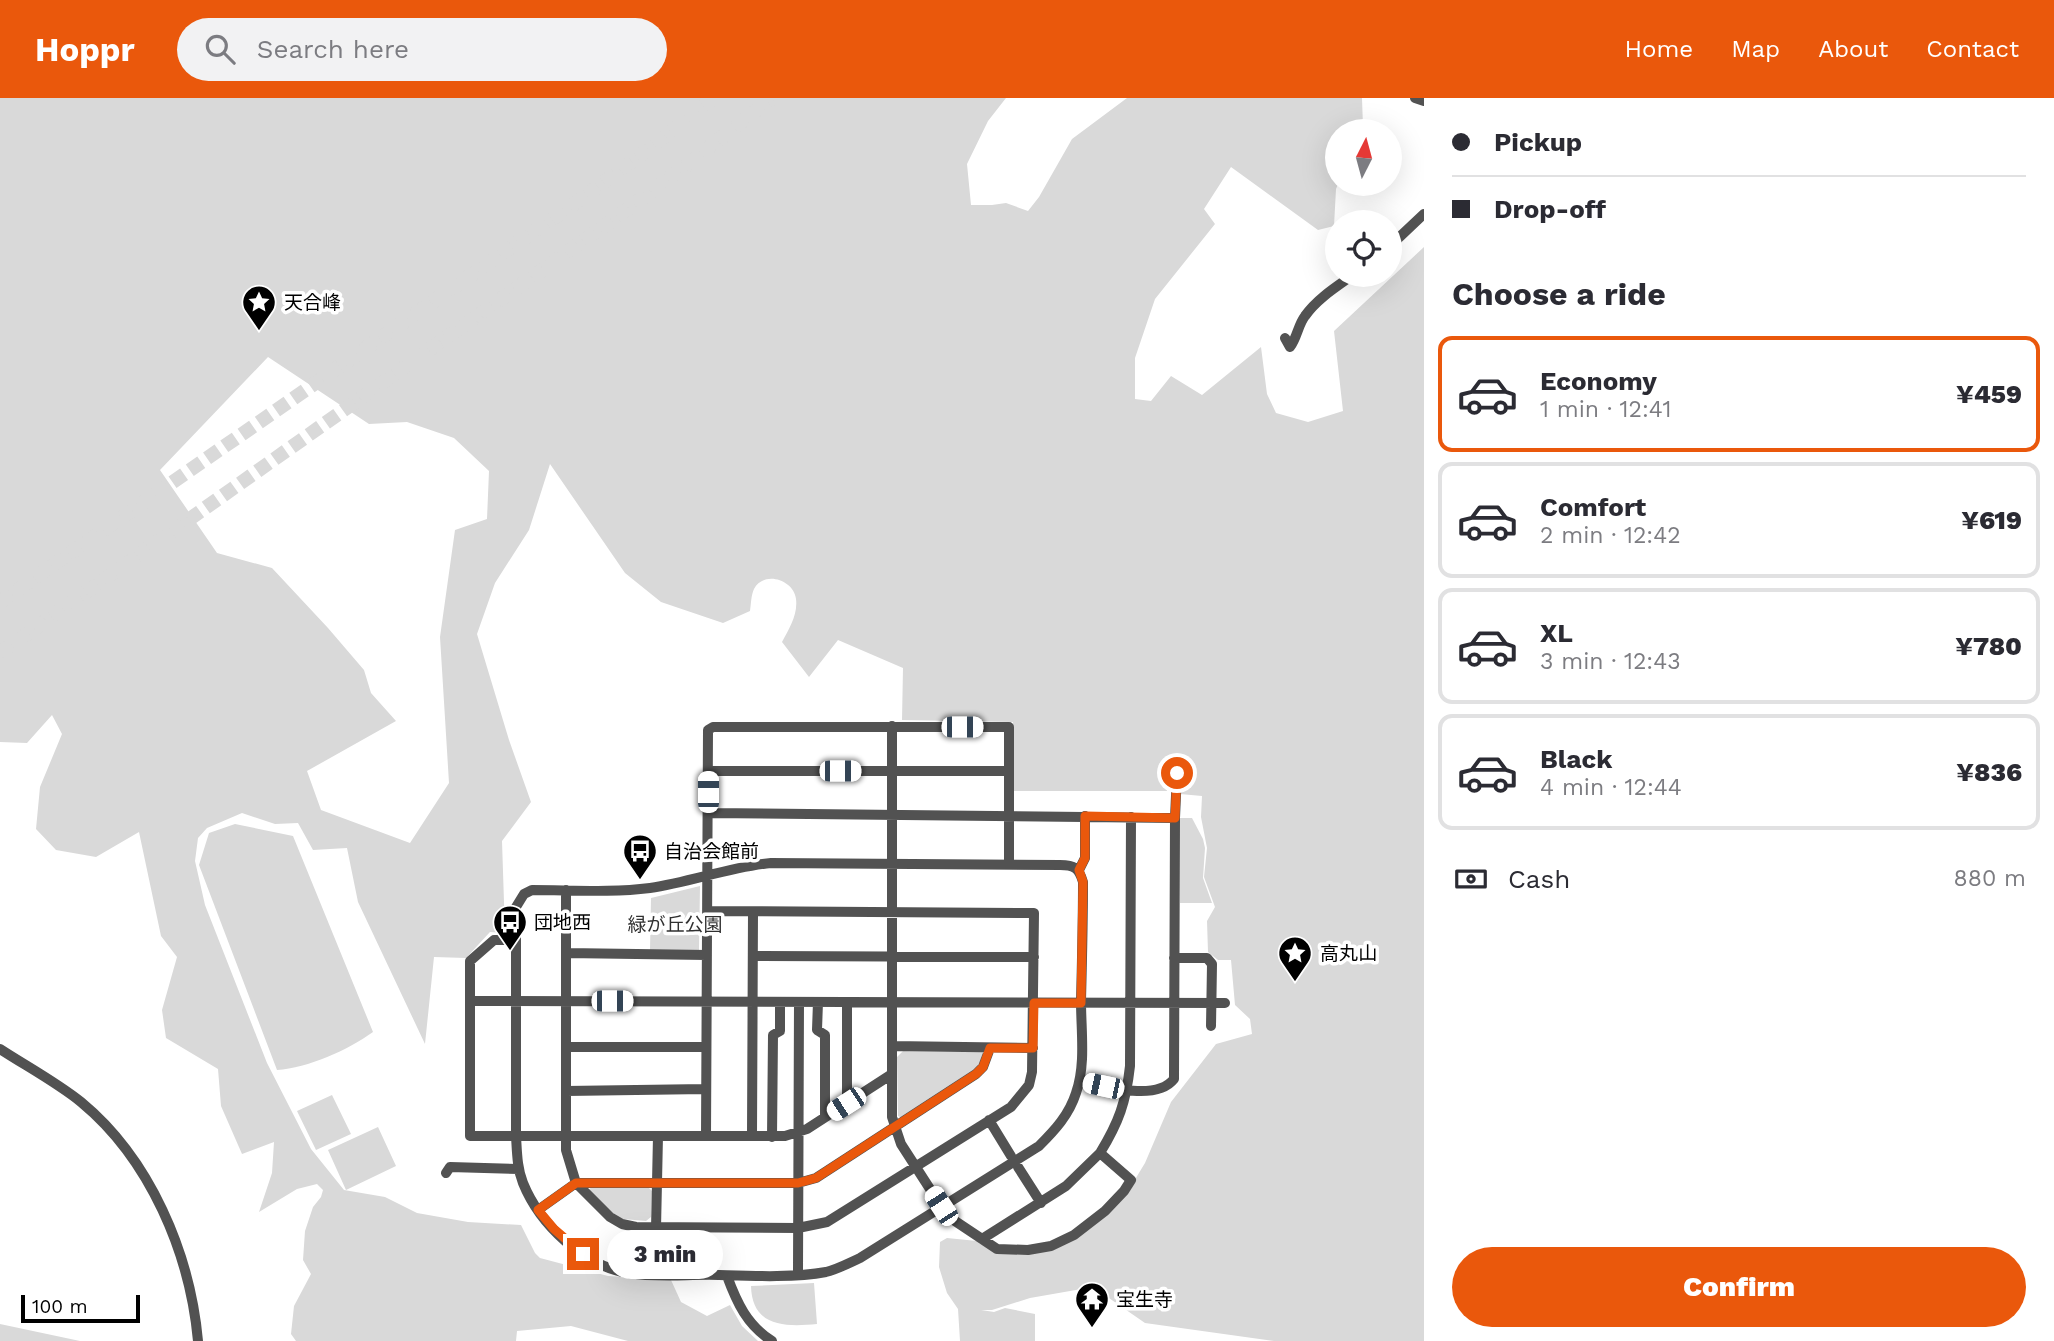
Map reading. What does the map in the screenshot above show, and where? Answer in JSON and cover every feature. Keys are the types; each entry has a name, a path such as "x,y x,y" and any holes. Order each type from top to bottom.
{"street":[{"path":"1415,98 1424,100"},
{"path":"1402,235 1424,214"},
{"path":"1285,338 1290,347 1295,341 1302,319 1312,306 1337,287"},
{"path":"892,726 892,1117 901,1144 941,1206 955,1221 997,1249 1028,1250 1051,1246 1088,1225 1124,1191 1131,1180 1100,1153"},
{"path":"706,1136 708,730 713,727 1009,727 1009,864"},
{"path":"708,771 1009,771"},
{"path":"1080,1081 1127,1091 1161,1089 1174,1079 1177,773"},
{"path":"708,813 1175,818"},
{"path":"1079,870 1085,858 1085,816"},
{"path":"982,1239 1066,1186 1100,1153 1120,1116 1130,1066 1131,817"},
{"path":"771,863 892,864 1072,865 1079,870 1083,882 1080,1081 1067,1113 1055,1130 1039,1146 860,1258 828,1271 727,1276 631,1274 595,1262 567,1241 538,1210 527,1192 519,1169 516,1136 516,907 524,894 532,890 650,888 738,867 771,863"},
{"path":"566,890 565,1136 568,1162 576,1183 610,1217 622,1224 636,1227 798,1228 827,1222 1011,1107 1029,1085 1033,1048 1034,913 707,911"},
{"path":"752,1136 753,912"},
{"path":"516,940 494,940 470,961 470,1136 772,1137 799,1133 892,1074"},
{"path":"566,953 707,956"},
{"path":"753,956 1034,957"},
{"path":"1174,958 1207,958 1212,964 1211,1026"},
{"path":"470,1001 1225,1003"},
{"path":"772,1137 773,1035 780,1031 780,1002"},
{"path":"798,1274 799,1002"},
{"path":"818,1002 817,1030 825,1035 825,1118"},
{"path":"846,1104 847,1002"},
{"path":"892,1046 1033,1048"},
{"path":"566,1047 706,1047"},
{"path":"538,1210 576,1183 798,1183 816,1178 976,1074 983,1067 990,1048"},
{"path":"0,1049 79,1100 107,1126 136,1161 150,1186 187,1272 198,1341"},
{"path":"566,1091 706,1089"},
{"path":"989,1120 1011,1156"},
{"path":"655,1275 658,1136"},
{"path":"446,1172 450,1167 519,1169"},
{"path":"1018,1167 1041,1203"},
{"path":"727,1276 743,1313 755,1328 772,1341"}],"green space":[{"path":"0,98 1006,98 988,121 967,164 971,205 1006,203 1028,211 1072,139 1127,98 1362,98 1363,119 1325,119 1325,196 1336,196 1335,210 1325,210 1325,228 1318,230 1231,167 1204,209 1215,224 1155,299 1135,358 1135,399 1151,401 1171,376 1202,395 1261,347 1267,394 1276,413 1308,422 1343,411 1334,331 1381,287 1402,287 1402,268 1424,247 1424,1341 1274,1341 1145,1323 1093,1287 1030,1298 992,1310 981,1310 994,1312 1005,1308 1035,1314 1035,1341 960,1341 958,1309 947,1293 939,1267 940,1242 947,1238 977,1241 998,1254 1054,1249 1125,1196 1145,1163 1171,1102 1216,1044 1252,1034 1250,1019 1235,1005 1231,960 1218,960 1208,952 1207,921 1215,907 1204,877 1207,848 1201,817 1202,796 1180,794 1180,774 1168,769 1167,791 1014,791 1013,722 902,720 903,668 838,640 809,677 782,642 790,627 796,605 794,592 784,582 771,579 759,583 753,591 750,611 723,623 661,602 625,573 550,464 529,530 495,583 477,634 531,802 502,841 505,933 490,932 466,958 434,957 425,1044 358,902 347,848 313,850 298,823 275,824 242,813 207,828 198,838 195,861 205,905 267,1063 311,1149 344,1190 385,1197 417,1213 468,1222 521,1225 540,1258 608,1276 671,1280 681,1302 707,1316 730,1305 742,1326 758,1341 628,1341 571,1326 517,1331 516,1341 296,1341 291,1334 294,1306 311,1274 303,1260 305,1231 313,1207 323,1190 317,1184 297,1189 259,1212 272,1173 274,1142 242,1154 221,1106 218,1069 166,1038 162,1010 177,957 161,936 139,832 96,857 56,850 36,829 40,787 62,734 52,715 27,743 0,742","holes":["268,357 369,424 407,422 454,438 489,471 487,519 455,530 440,637 449,783 410,843 321,810 307,771 396,721 371,693 364,670 272,568 217,553 160,470"]},
{"path":"1179,818 1192,818 1203,839 1203,878 1212,903 1180,903"},
{"path":"235,824 293,836 373,1032 340,1051 289,1069 277,1070 199,865 209,833"},
{"name":"緑が丘公園","path":"700,886 699,950 650,950 651,898"},
{"path":"903,1051 983,1052 979,1065 972,1072 902,1118 898,1116 897,1057"},
{"path":"332,1095 351,1134 316,1150 297,1111"},
{"path":"378,1127 396,1166 346,1190 328,1150"},
{"path":"592,1186 648,1187 652,1191 651,1217 646,1221 617,1217 589,1190"},
{"path":"814,1283 817,1324 772,1322 757,1310 753,1300 751,1286"},
{"path":"0,1324 80,1341 0,1341"}],"tunnel":[{"path":"0,602 588,194 713,98"},
{"path":"0,653 610,222 772,98"}],"place":[{"name":"天合峰","path":"259,332"},
{"name":"自治会館前","path":"640,881"},
{"name":"団地西","path":"510,952"},
{"name":"高丸山","path":"1295,983"},
{"name":"宝生寺","path":"1092,1329"}],"route":[{"path":"583,1254 554,1229 538,1210 576,1183 808,1181 976,1074 983,1067 990,1048 1033,1048 1034,1003 1081,1003 1083,882 1079,870 1085,858 1085,816 1175,818 1177,773"}]}
